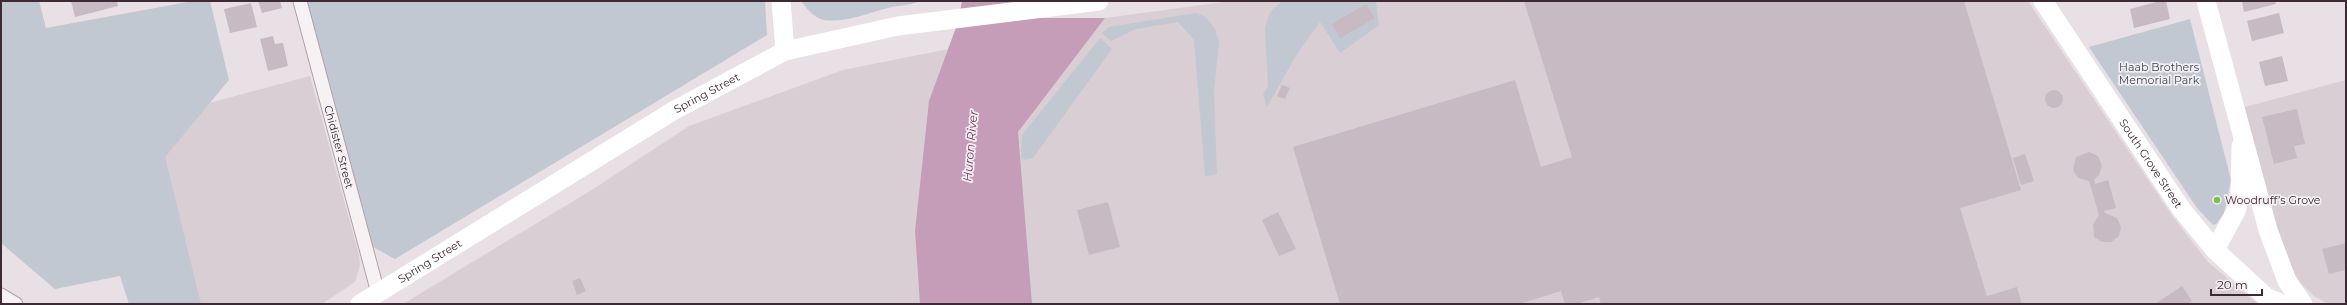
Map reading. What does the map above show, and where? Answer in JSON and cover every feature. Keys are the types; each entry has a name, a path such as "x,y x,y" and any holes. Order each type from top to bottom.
{"main road":[{"path":"781,1 785,51"},
{"name":"Spring Street","path":"360,304 674,111 785,51 898,26 1099,1"},
{"name":"South Grove Street","path":"2043,1 2182,210 2215,250 2266,297 2282,304"},
{"path":"2206,1 2268,230 2287,281 2303,304"},
{"path":"2215,250 2230,225 2238,203 2242,131"}],"street":[{"name":"Chidister Street","path":"300,1 378,293"},
{"path":"1,295 16,304"}],"shaded area":[{"path":"1231,1 2028,1 2173,217 2208,262 2258,304 403,304 595,188 689,126 843,70 1105,18"},
{"path":"310,76 359,255 360,266 355,282 322,304 164,304 116,128"},
{"path":"2346,80 2346,304 2328,304 2314,296 2301,284 2282,254 2241,108"}],"green space":[{"path":"1,1 39,1 46,28 193,1 210,1 229,80 165,157 201,304 129,304 120,276 55,289 1,243"},
{"path":"307,1 765,1 767,35 395,259 373,247"},
{"path":"801,1 920,1 848,19 832,21 820,19 808,10"},
{"path":"1282,1 1376,1 1379,25 1340,53 1320,22 1297,54 1267,107 1263,94 1268,86 1265,28 1270,12"},
{"path":"1196,13 1206,17 1215,29 1219,41 1214,92 1217,174 1205,176 1194,40 1178,22 1136,29 1111,41 1102,33 1109,27"},
{"name":"Haab Brothers Memorial Park","path":"2190,19 2231,180 2224,213 2216,224 2213,225 2197,208 2089,47"},
{"path":"1100,38 1112,49 1033,158 1024,160 1021,158 1022,135"}],"water":[{"name":"Huron River","path":"962,1 1069,1 1024,18 1105,18 1018,132 1032,304 920,304 915,231 929,101 958,22"}],"building":[{"path":"71,1 117,1 118,6 75,17"},
{"path":"258,1 280,1 282,8 262,13"},
{"path":"1524,1 1964,1 2021,190 1960,208 1987,296 2017,287 2022,304 1601,304 1599,297 1576,304 1565,304 1561,291 1519,304 1340,304 1293,147 1515,80 1541,167 1572,157"},
{"path":"2160,1 2166,1 2170,19 2134,28 2130,9"},
{"path":"2242,1 2275,1 2276,4 2244,12"},
{"path":"251,3 257,27 230,33 224,9"},
{"path":"1366,4 1375,18 1340,38 1332,24"},
{"path":"2279,13 2284,33 2252,41 2247,21"},
{"path":"273,36 275,44 283,43 288,66 268,71 260,39"},
{"path":"2282,56 2288,81 2265,86 2259,62"},
{"path":"1282,85 1290,88 1285,99 1277,96"},
{"path":"2054,90 2060,93 2063,99 2060,105 2054,108 2048,105 2045,99 2048,93"},
{"path":"2297,109 2305,144 2294,146 2297,158 2274,164 2262,117"},
{"path":"2089,152 2098,156 2102,166 2099,175 2094,180 2095,184 2108,180 2116,208 2104,211 2105,213 2117,218 2121,227 2119,236 2111,242 2102,242 2094,237 2093,224 2099,215 2089,181 2078,178 2073,170 2076,157"},
{"path":"2025,154 2034,181 2021,185 2013,158"},
{"path":"1108,202 1120,247 1089,255 1077,210"},
{"path":"1278,212 1296,249 1279,256 1262,220"},
{"path":"2346,243 2346,270 2329,274 2322,249"},
{"path":"580,278 586,291 577,295 572,281"},
{"path":"2182,286 2192,301 2187,304 2155,304"}],"place":[{"name":"Woodruff’s Grove","path":"2217,200"}]}
